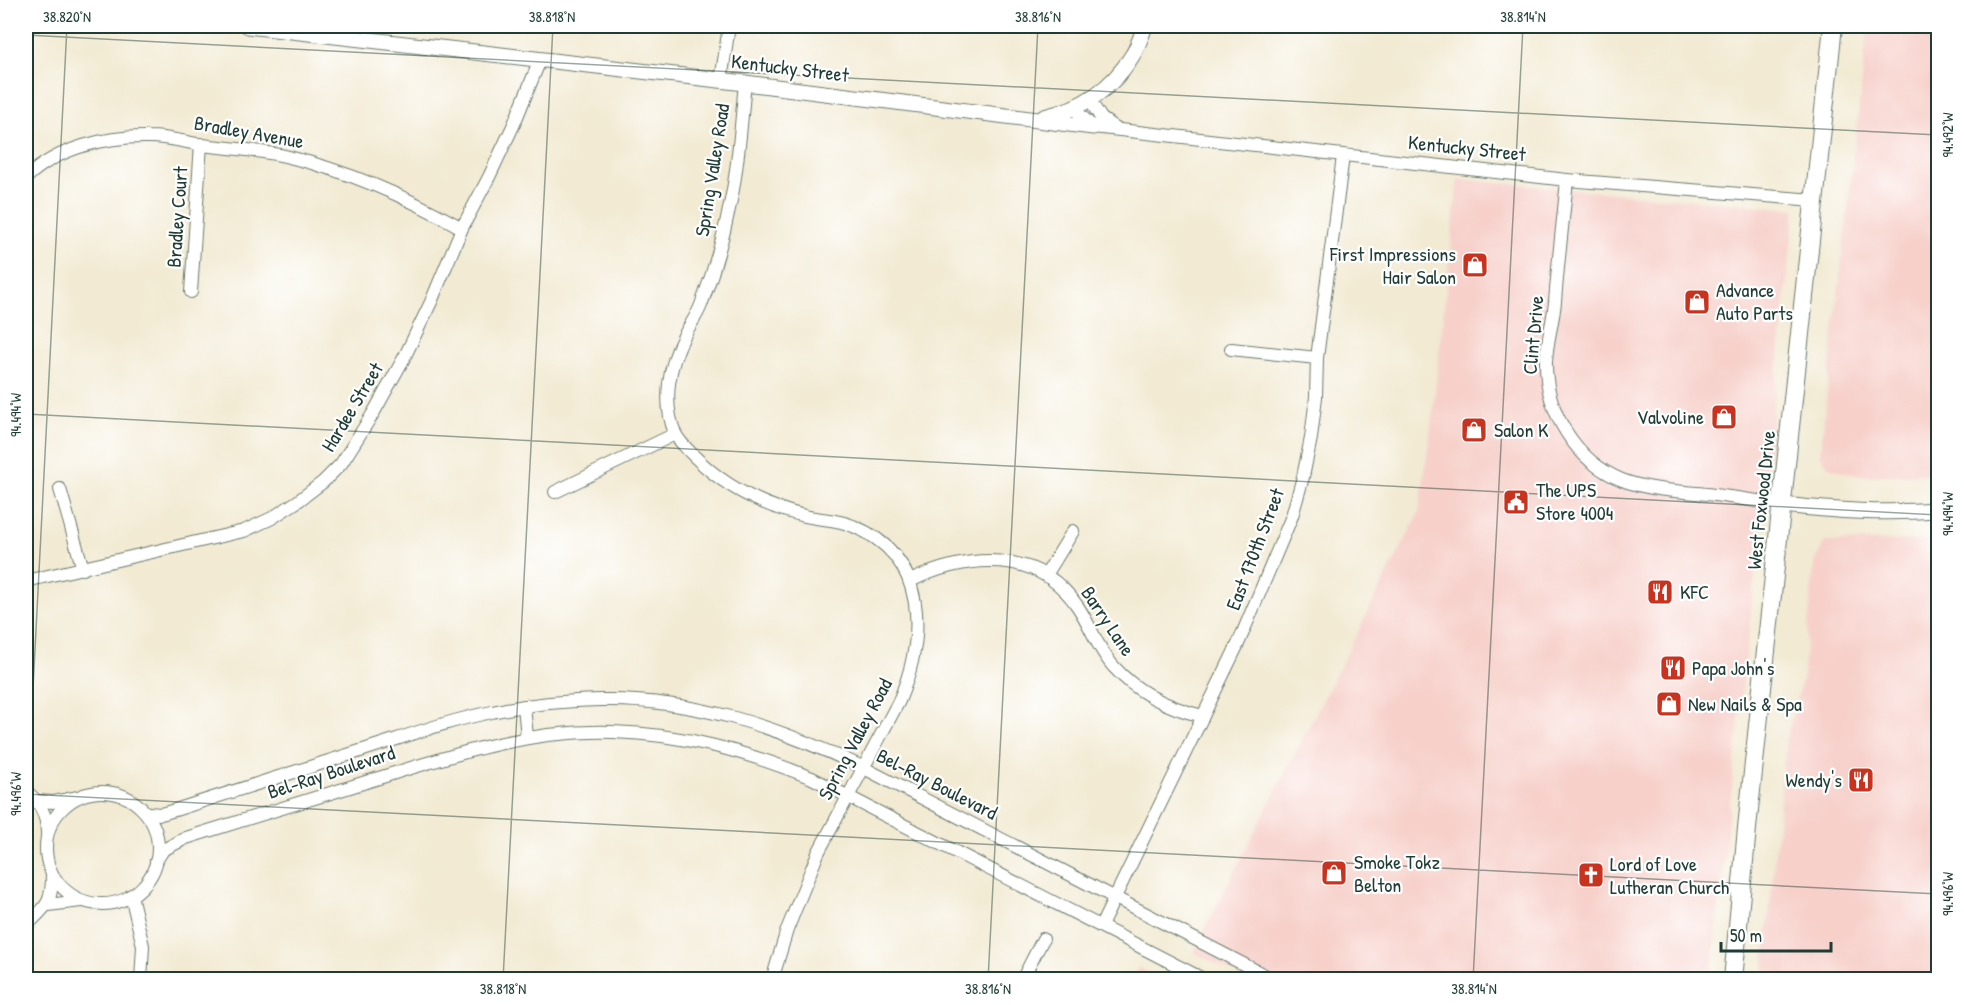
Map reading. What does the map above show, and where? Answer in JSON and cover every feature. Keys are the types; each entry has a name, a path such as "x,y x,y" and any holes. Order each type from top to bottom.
{"main road":[{"name":"West Foxwood Drive","path":"1733,980 1747,828 1833,26"}],"street":[{"name":"Kentucky Street","path":"248,26 745,83 1343,156 1567,180 1814,200"},
{"path":"721,81 729,26"},
{"path":"1035,120 1083,103 1100,93 1119,75 1133,54 1145,26"},
{"name":"Hardee Street","path":"26,581 244,531 272,518 298,501 341,464 374,412 404,358 431,302 462,228 514,124 540,60"},
{"name":"Spring Valley Road","path":"745,83 731,200 712,275 700,307 674,358 669,378 668,398 675,434 707,469 755,500 799,514 835,520 854,526 872,536 888,549 902,566 910,581 917,631 913,661 899,700 818,853 787,930 772,980"},
{"path":"1083,103 1079,114 1093,127"},
{"path":"1083,103 1117,130"},
{"name":"Bradley Avenue","path":"26,178 50,160 97,142 150,137 178,139 259,151 335,170 381,186 426,207 462,228"},
{"name":"Bradley Court","path":"191,292 201,144"},
{"name":"East 170th Street","path":"1101,926 1238,644 1292,516 1311,438 1316,397 1317,358 1343,156"},
{"name":"Clint Drive","path":"1567,180 1552,329 1546,361 1547,382 1560,423 1586,457 1621,479 1643,486 1783,505"},
{"path":"1231,349 1317,358"},
{"path":"555,492 675,434"},
{"path":"60,489 83,569"},
{"path":"1783,505 1852,512 1897,513 1938,510"},
{"path":"1046,575 1073,531"},
{"name":"Barry Lane","path":"910,581 947,566 981,560 1008,560 1046,575 1077,605 1088,623 1096,644 1112,665 1130,682 1149,696 1169,706 1203,716"},
{"name":"Bel-Ray Boulevard","path":"148,813 161,814 175,810 440,725 491,712 524,706 601,700 642,702 709,712 768,727 818,746 1274,980"},
{"path":"524,706 527,737"},
{"name":"Bel-Ray Boulevard","path":"48,905 81,901 104,904 119,901 141,887 151,874 162,850 186,838 438,759 527,737 613,732 695,740 768,760 812,778 1205,980"},
{"path":"26,791 37,801 44,812 46,850 52,874 52,893 48,905 26,926"},
{"path":"37,801 53,802 93,792 107,792 122,794 135,801 148,813"},
{"path":"47,835 59,813 79,797"},
{"name":"Bel-Ray Boulevard","path":"148,813 158,836 156,861"},
{"path":"52,874 58,884 81,901"},
{"path":"131,895 143,946 141,980"},
{"path":"1023,980 1043,939"}],"shaded area":[{"path":"1868,26 1938,26 1938,473 1932,474 1867,476 1843,472 1829,467 1820,455"},
{"path":"1458,179 1795,209 1711,979 1246,979 1193,952 1419,513 1431,427"},
{"path":"1938,540 1938,979 1763,979 1786,739 1803,676 1814,565 1824,542"},
{"path":"1139,967 1158,979 1132,979"}],"place":[{"name":"First Impressions Hair Salon","path":"1475,265"},
{"name":"Advance Auto Parts","path":"1697,302"},
{"name":"Valvoline","path":"1724,417"},
{"name":"Salon K","path":"1474,430"},
{"name":"The UPS Store 4004","path":"1516,502"},
{"name":"KFC","path":"1660,592"},
{"name":"Papa John's","path":"1673,668"},
{"name":"New Nails & Spa","path":"1669,704"},
{"name":"Wendy's","path":"1861,780"},
{"name":"Smoke Tokz Belton","path":"1334,873"},
{"name":"Lord of Love Lutheran Church","path":"1591,875"}]}
